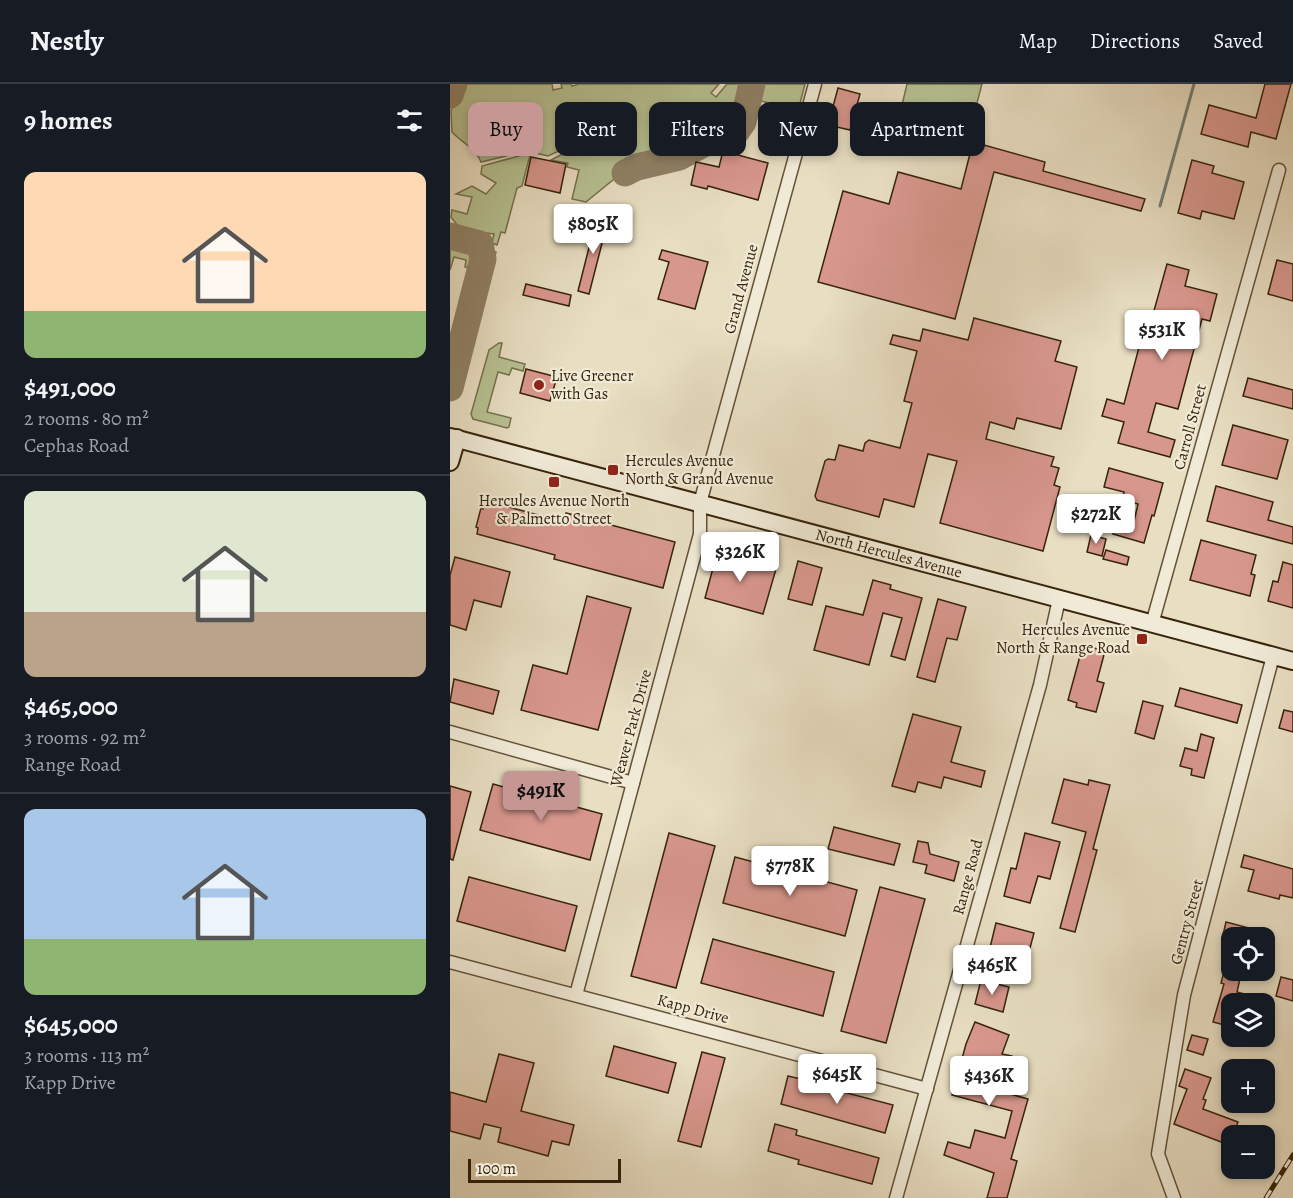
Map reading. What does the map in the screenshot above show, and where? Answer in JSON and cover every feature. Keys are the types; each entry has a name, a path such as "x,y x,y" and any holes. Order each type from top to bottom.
{"street":[{"name":"Grand Avenue","path":"700,503 815,84"},
{"name":"Carroll Street","path":"1152,624 1279,170"},
{"name":"North Hercules Avenue","path":"453,437 1293,661"},
{"path":"450,462 453,437"},
{"name":"Weaver Park Drive","path":"576,995 700,534 700,503"},
{"name":"Range Road","path":"896,1198 1040,685 1059,599"},
{"name":"Gentry Street","path":"1174,1198 1158,1154 1184,995 1272,656"},
{"path":"450,732 633,783"},
{"name":"Kapp Drive","path":"450,962 927,1089"}],"green space":[{"path":"462,84 552,84 553,90 562,88 561,84 572,86 579,84 719,84 711,93 716,97 727,84 747,84 742,102 649,102 649,156 663,156 624,171 586,202 572,199 579,170 567,167 568,163 551,160 559,156 637,156 637,102 555,102 555,153 548,156 543,155 543,102 468,102 468,146 452,132 451,111"},
{"path":"757,84 805,84 800,102 765,102 761,101 755,91"},
{"path":"907,84 982,84 977,102 903,102"},
{"path":"478,156 506,156 481,162"},
{"path":"519,156 530,156 522,186 517,188 505,233 501,232 497,245 492,243 494,234 486,233 485,237 490,238 489,242 465,235 451,217 452,210 467,214 472,197 456,194 472,186 486,194 496,183 481,174 482,166"},
{"path":"450,239 472,245 479,258 476,270 465,267 466,260 454,257 450,270"},
{"path":"489,251 496,252 459,394 450,399 460,366"},
{"path":"502,343 499,357 525,364 523,371 512,368 509,375 498,372 487,412 511,418 507,428 473,419 471,414 489,350"}],"building":[{"path":"1265,84 1291,84 1276,139 1251,132 1248,147 1201,134 1209,105 1256,118"},
{"path":"838,88 860,94 858,102 850,102 850,130 838,127 838,102 834,102"},
{"path":"985,145 1045,162 1043,171 1145,199 1141,211 994,172 955,319 818,282 843,191 889,204 898,172 961,189 969,156 985,156"},
{"path":"722,156 742,156 768,163 758,200 708,186 707,189 691,185 696,162 719,167"},
{"path":"531,157 566,164 560,193 525,185"},
{"path":"1192,160 1214,166 1212,173 1244,182 1234,219 1202,211 1200,219 1178,213"},
{"path":"597,216 608,220 589,294 578,291"},
{"path":"662,250 708,262 695,309 658,299 669,262 659,259"},
{"path":"1277,260 1293,264 1293,301 1268,294"},
{"path":"1167,264 1189,270 1185,286 1217,294 1210,321 1202,319 1178,409 1156,403 1148,432 1175,440 1170,457 1118,443 1124,422 1102,416 1107,399 1124,404 1147,317 1152,318"},
{"path":"526,284 571,295 569,306 523,295"},
{"path":"974,318 1061,341 1055,361 1077,367 1061,429 1017,418 1014,429 990,422 986,439 1054,457 1051,466 1059,468 1054,485 1060,487 1043,551 940,523 957,461 928,454 914,507 884,499 879,517 817,500 815,496 825,461 835,460 839,445 863,451 865,443 869,440 900,448 912,403 904,401 917,351 890,344 893,335 920,341 923,329 968,340"},
{"path":"526,369 557,377 550,401 520,393"},
{"path":"1248,378 1293,390 1293,409 1243,396"},
{"path":"1233,425 1288,440 1277,479 1222,465"},
{"path":"1109,468 1163,483 1144,543 1113,534 1117,517 1134,521 1138,504 1122,500 1124,492 1104,487"},
{"path":"1216,486 1273,502 1268,520 1293,527 1293,544 1207,521"},
{"path":"490,502 563,524 566,513 675,542 663,588 554,559 555,555 477,534 478,528 476,527 481,508 483,509 485,503 490,504"},
{"path":"1091,535 1106,539 1102,556 1087,552"},
{"path":"1201,540 1256,555 1251,574 1255,575 1250,596 1190,580"},
{"path":"1106,550 1129,557 1127,565 1103,559"},
{"path":"717,553 776,569 763,614 705,598"},
{"path":"455,557 510,572 501,607 474,600 466,630 450,625 450,575"},
{"path":"798,561 822,568 812,605 788,599"},
{"path":"1283,562 1293,565 1293,608 1268,601 1273,581 1278,582"},
{"path":"873,580 891,585 890,589 922,598 905,660 891,656 902,618 883,613 869,665 814,650 826,606 863,615"},
{"path":"587,596 631,608 598,730 521,710 533,665 567,674"},
{"path":"938,599 966,607 957,640 947,638 935,682 917,677"},
{"path":"1083,645 1105,651 1097,681 1104,683 1096,712 1076,707 1077,703 1068,700"},
{"path":"454,679 499,691 493,714 450,702"},
{"path":"1180,688 1242,705 1237,723 1175,706"},
{"path":"1143,701 1163,706 1154,739 1135,733"},
{"path":"1284,710 1293,712 1293,732 1279,728"},
{"path":"913,714 961,727 951,762 985,771 981,787 944,777 941,788 918,782 915,792 892,786"},
{"path":"1201,734 1214,738 1204,778 1191,775 1192,769 1180,766 1185,748 1197,751"},
{"path":"1064,779 1088,785 1089,780 1110,785 1093,849 1097,850 1075,932 1060,928 1086,832 1052,823"},
{"path":"493,784 602,814 590,860 480,830"},
{"path":"450,786 471,792 453,860 450,859"},
{"path":"834,827 900,844 894,865 828,849"},
{"path":"669,833 715,846 676,988 631,976"},
{"path":"1025,833 1060,842 1050,879 1038,876 1030,903 1004,896 1011,868 1016,869"},
{"path":"918,841 928,843 930,854 959,862 954,881 925,873 927,865 913,862"},
{"path":"1244,855 1293,869 1293,898 1280,895 1279,899 1248,891 1254,870 1241,867"},
{"path":"735,857 857,890 845,936 723,903"},
{"path":"469,877 577,906 565,951 457,921"},
{"path":"880,887 925,899 886,1043 841,1031"},
{"path":"1226,922 1245,927 1225,927"},
{"path":"996,923 1034,933 1023,974 986,964"},
{"path":"713,939 834,972 823,1016 701,983"},
{"path":"1281,977 1293,980 1293,1001 1276,996"},
{"path":"981,980 1009,987 1003,1012 975,1004"},
{"path":"1222,981 1240,981 1237,992 1241,993 1221,993 1224,984"},
{"path":"1221,994 1221,1024 1213,1022"},
{"path":"975,1022 1009,1035 1002,1054 1012,1056 1003,1092 1028,1099 1011,1159 1017,1161 1007,1198 987,1198 994,1173 944,1155 948,1142 970,1148 975,1130 1005,1138 1012,1111 952,1095 966,1044"},
{"path":"1192,1035 1208,1039 1203,1055 1187,1050"},
{"path":"614,1046 676,1063 668,1093 606,1076"},
{"path":"702,1052 725,1058 701,1147 678,1141"},
{"path":"499,1054 534,1063 521,1111 574,1125 569,1145 552,1141 548,1156 498,1142 501,1128 484,1124 480,1139 450,1131 450,1092 486,1102"},
{"path":"1185,1069 1211,1078 1203,1099 1206,1100 1203,1109 1238,1122 1237,1125 1221,1125 1221,1142 1174,1124 1187,1089 1179,1086"},
{"path":"788,1076 893,1105 885,1133 781,1104"},
{"path":"775,1124 797,1130 796,1135 879,1158 872,1184 798,1164 799,1160 768,1151"}],"waterway":[{"path":"1160,206 1194,84"}],"taxiway":[{"path":"450,95 454,84"},
{"path":"625,173 637,167 679,157 705,143 725,138 736,132 743,122 752,84"},
{"path":"450,236 480,244 483,259 450,388"}],"railway":[{"path":"1266,1198 1293,1155"}],"place":[{"name":"Live Greener with Gas","path":"539,385"},
{"name":"Hercules Avenue North & Grand Avenue","path":"613,470"},
{"name":"Hercules Avenue North & Palmetto Street","path":"554,482"},
{"name":"Hercules Avenue North & Range Road","path":"1142,639"}]}
